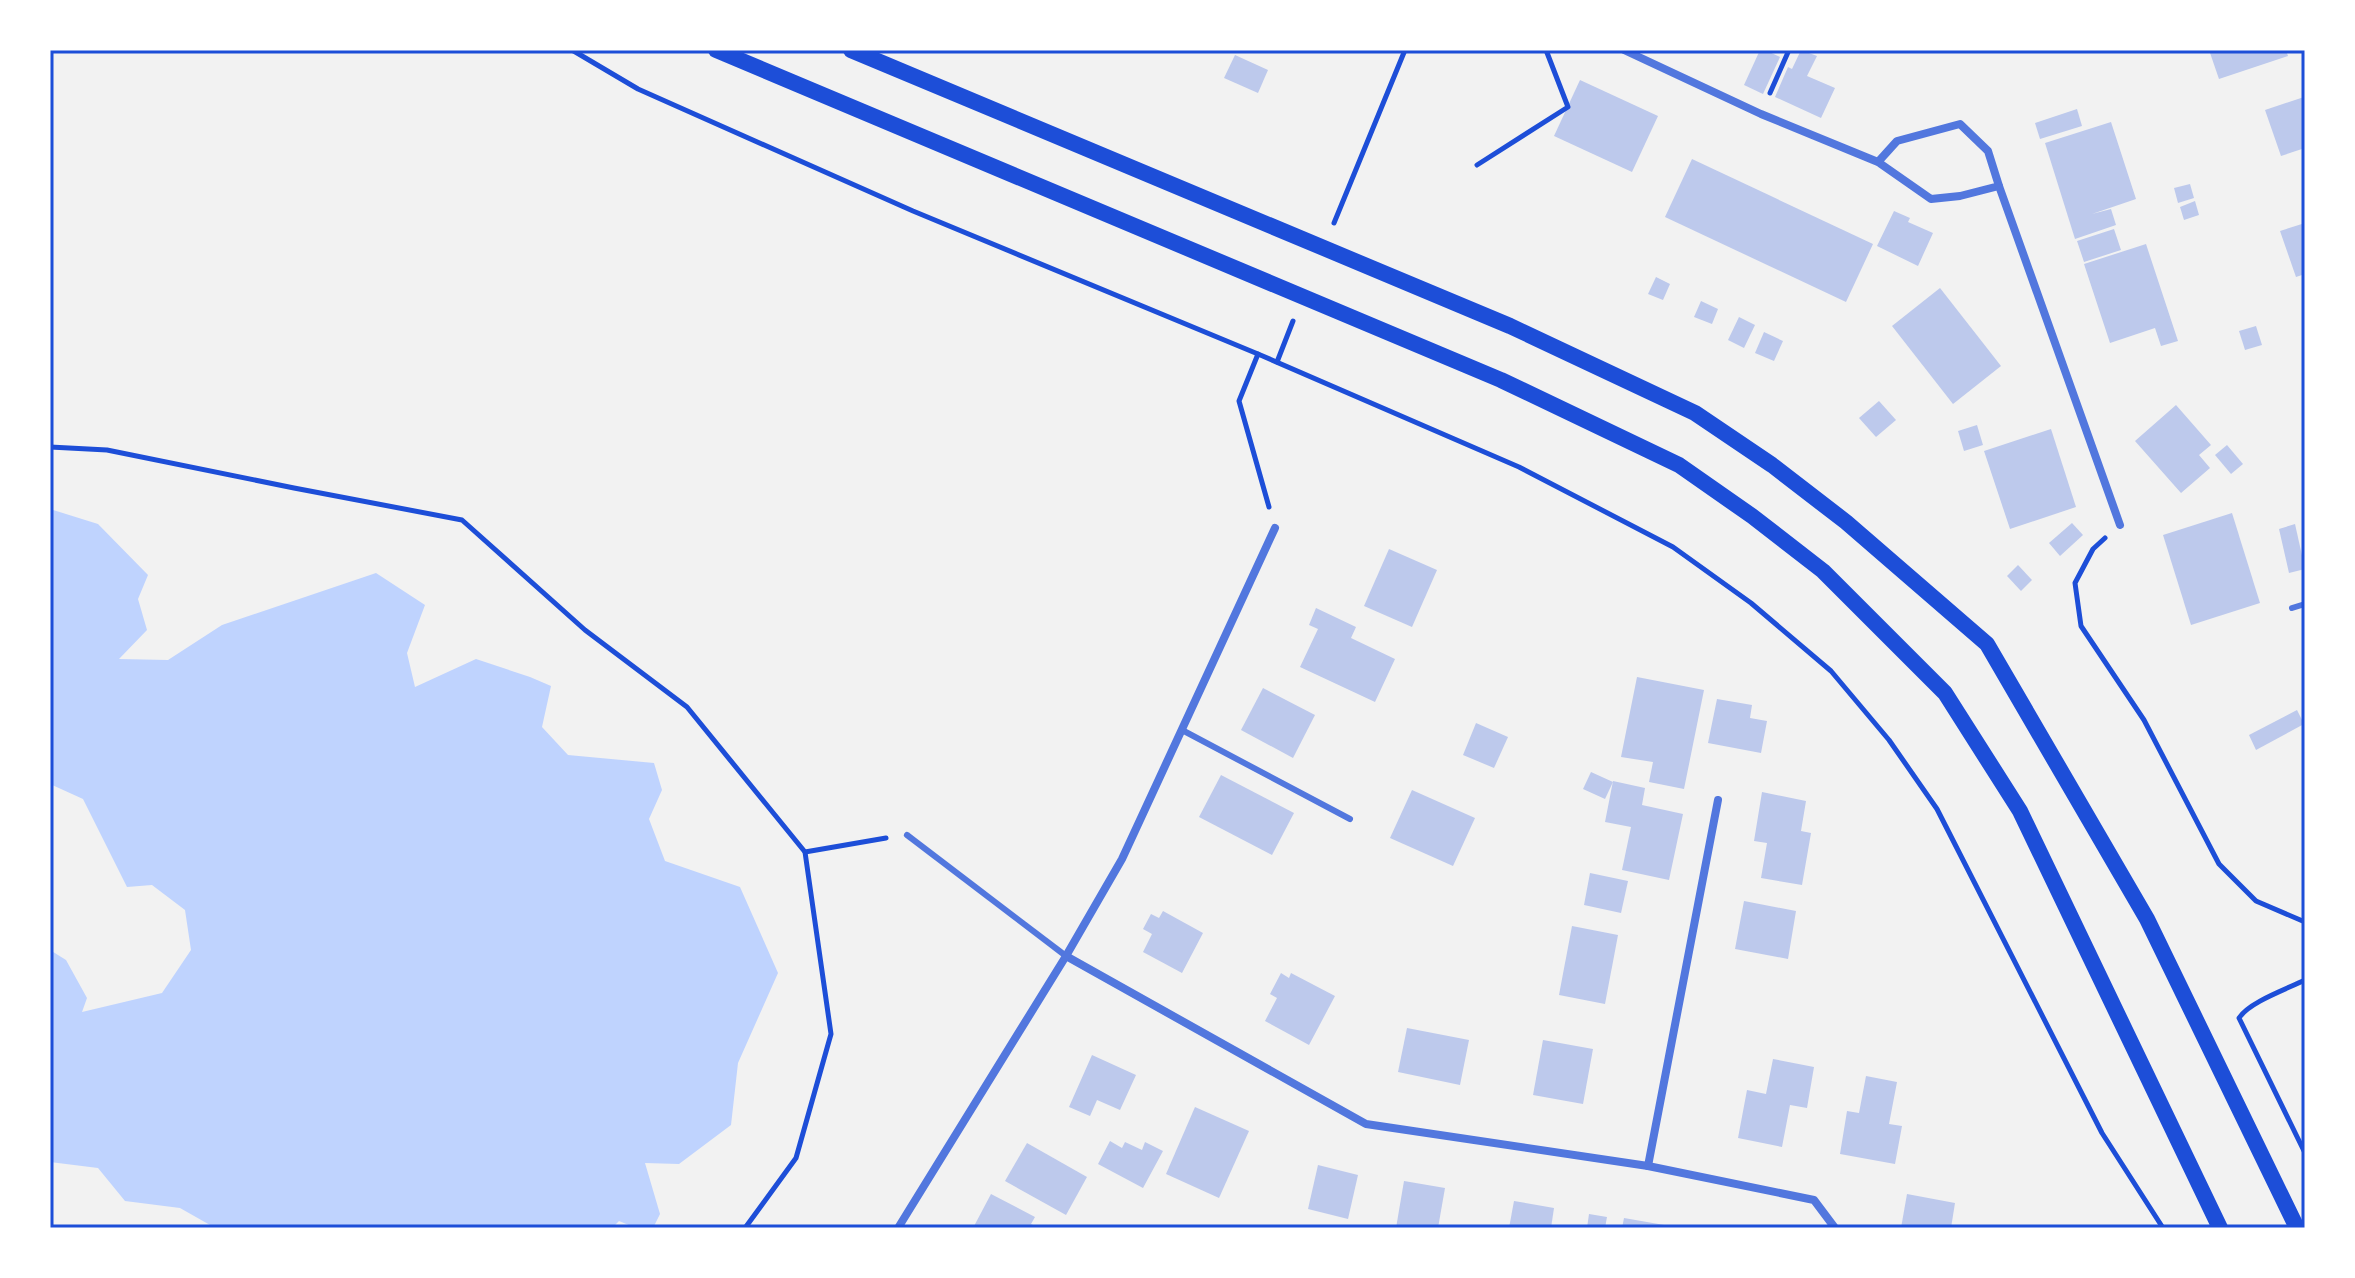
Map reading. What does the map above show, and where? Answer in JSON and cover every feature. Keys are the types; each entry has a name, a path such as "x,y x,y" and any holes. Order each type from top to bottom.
{"main road":[{"path":"716,50 1501,380 1679,465 1823,571 1945,693 2020,811 2220,1228"},
{"path":"851,50 1510,326 1695,413 1772,465 1846,522 1987,644 2147,919 2297,1228"}],"street":[{"path":"1624,50 1761,114 1878,162 1931,199 1960,196 1999,186"},
{"path":"1878,162 1897,141 1960,124 1988,151 2120,525"},
{"path":"898,1228 1066,956 1122,859 1275,528"},
{"path":"1648,1166 1718,800"},
{"path":"1066,956 1366,1124 1648,1166 1814,1200 1835,1228"}],"lane":[{"path":"2292,608 2305,604"},
{"path":"1182,730 1350,819"},
{"path":"907,835 1066,956"}],"path":[{"path":"572,50 638,89 884,199 1277,362 1519,467 1673,547 1751,603 1831,671 1889,740 1937,809 2102,1133 2163,1228"},
{"path":"1330,231 1405,50"},
{"path":"1477,165 1568,107 1546,50"},
{"path":"1761,114 1789,50"},
{"path":"1277,362 1296,314"},
{"path":"1258,354 1239,401 1275,528"},
{"path":"50,447 107,450 462,520 585,630 687,707 805,852 831,1034 796,1158 745,1228"},
{"path":"2120,525 2093,549 2075,583 2081,626 2144,720 2219,864 2256,901 2305,922"},
{"path":"805,852 907,835"},
{"path":"2305,980 2254,1005 2239,1018 2305,1153"}],"water":[{"path":"50,509 98,524 148,575 138,599 147,630 119,659 168,660 222,625 376,573 425,605 407,653 415,687 476,659 551,686 542,727 568,755 654,763 662,790 649,819 665,861 740,887 778,973 738,1063 731,1125 679,1164 645,1163 660,1214 653,1228 636,1228 619,1221 612,1228 224,1228 210,1225 180,1208 125,1201 98,1168 50,1162 50,950 66,960 87,998 82,1012 162,993 191,950 185,910 152,885 127,887 83,799 50,784"}],"building":[{"path":"1760,50 1780,57 1763,94 1744,85"},
{"path":"1801,50 1817,56 1807,76 1835,88 1821,118 1775,97 1788,67 1792,69"},
{"path":"2209,50 2286,50 2288,56 2219,79"},
{"path":"1235,55 1268,70 1258,93 1224,78"},
{"path":"1580,80 1658,116 1632,172 1554,136"},
{"path":"2304,97 2305,148 2281,156 2265,110"},
{"path":"2077,109 2082,126 2040,139 2035,123"},
{"path":"2111,122 2136,199 2092,214 2111,209 2116,225 2075,239 2045,143"},
{"path":"1692,159 1873,244 1846,302 1665,217"},
{"path":"2190,184 2194,198 2178,203 2174,188"},
{"path":"2195,201 2199,215 2184,220 2180,207"},
{"path":"1894,211 1910,218 1908,222 1933,233 1918,266 1877,246"},
{"path":"2305,223 2305,274 2296,277 2280,231"},
{"path":"2114,229 2121,250 2084,262 2077,241"},
{"path":"2146,244 2178,341 2161,346 2155,328 2110,343 2084,264"},
{"path":"1656,277 1670,284 1663,300 1648,294"},
{"path":"1940,288 2001,366 1953,404 1892,326"},
{"path":"1701,301 1718,309 1712,324 1694,317"},
{"path":"1739,317 1755,325 1744,348 1728,340"},
{"path":"2256,326 2262,345 2245,350 2239,331"},
{"path":"1764,332 1783,341 1774,361 1755,353"},
{"path":"1879,401 1896,420 1876,437 1859,418"},
{"path":"2176,405 2211,445 2199,455 2210,468 2181,493 2135,441"},
{"path":"1977,425 1983,445 1964,451 1958,431"},
{"path":"2051,429 2076,507 2010,529 1984,451"},
{"path":"2227,445 2243,464 2231,474 2215,455"},
{"path":"2232,513 2260,603 2191,625 2163,535"},
{"path":"2072,523 2083,535 2060,556 2049,543"},
{"path":"2295,524 2305,569 2289,573 2279,529"},
{"path":"1389,549 1437,570 1412,627 1364,606"},
{"path":"2018,565 2032,580 2021,591 2007,576"},
{"path":"1316,608 1356,627 1351,638 1395,659 1375,702 1300,667 1318,629 1309,625"},
{"path":"1637,677 1704,690 1684,789 1649,782 1653,762 1621,757"},
{"path":"1263,688 1315,715 1293,758 1241,730"},
{"path":"1717,699 1752,705 1750,718 1767,721 1761,753 1708,743"},
{"path":"2297,710 2304,724 2256,750 2249,735"},
{"path":"1476,723 1508,737 1494,768 1463,755"},
{"path":"1591,772 1613,782 1605,799 1583,789"},
{"path":"1221,775 1294,813 1272,855 1199,817"},
{"path":"1613,781 1645,788 1642,805 1683,814 1669,880 1622,870 1631,827 1605,822"},
{"path":"1412,790 1475,818 1453,866 1390,838"},
{"path":"1762,792 1806,801 1801,831 1811,833 1802,885 1761,878 1767,843 1754,841"},
{"path":"1590,873 1628,881 1621,913 1584,905"},
{"path":"1744,901 1796,911 1788,959 1735,949"},
{"path":"1163,911 1203,933 1182,973 1143,952 1152,934 1143,929 1151,914 1159,918"},
{"path":"1572,926 1618,935 1605,1004 1559,995"},
{"path":"1281,973 1289,978 1291,973 1335,996 1309,1045 1265,1021 1277,998 1270,994"},
{"path":"1407,1028 1469,1040 1460,1085 1398,1072"},
{"path":"1543,1040 1593,1049 1583,1104 1533,1095"},
{"path":"1092,1055 1136,1075 1120,1110 1097,1100 1090,1116 1069,1107"},
{"path":"1773,1059 1814,1067 1807,1108 1790,1105 1782,1147 1738,1138 1747,1090 1766,1094"},
{"path":"1866,1076 1897,1082 1889,1124 1902,1126 1895,1164 1840,1154 1847,1111 1859,1113"},
{"path":"1195,1107 1249,1131 1219,1198 1166,1174"},
{"path":"1110,1141 1122,1148 1125,1142 1142,1150 1145,1142 1163,1151 1143,1188 1098,1164"},
{"path":"1027,1143 1087,1177 1066,1215 1005,1181"},
{"path":"1318,1165 1358,1175 1348,1219 1308,1209"},
{"path":"1404,1181 1445,1188 1438,1228 1396,1228"},
{"path":"991,1194 1035,1217 1031,1224 1039,1228 973,1228"},
{"path":"1907,1194 1955,1203 1951,1228 1901,1228"},
{"path":"1514,1201 1554,1208 1551,1228 1509,1228"},
{"path":"1589,1214 1607,1217 1605,1228 1587,1228"},
{"path":"1624,1218 1670,1226 1670,1228 1622,1228"}]}
